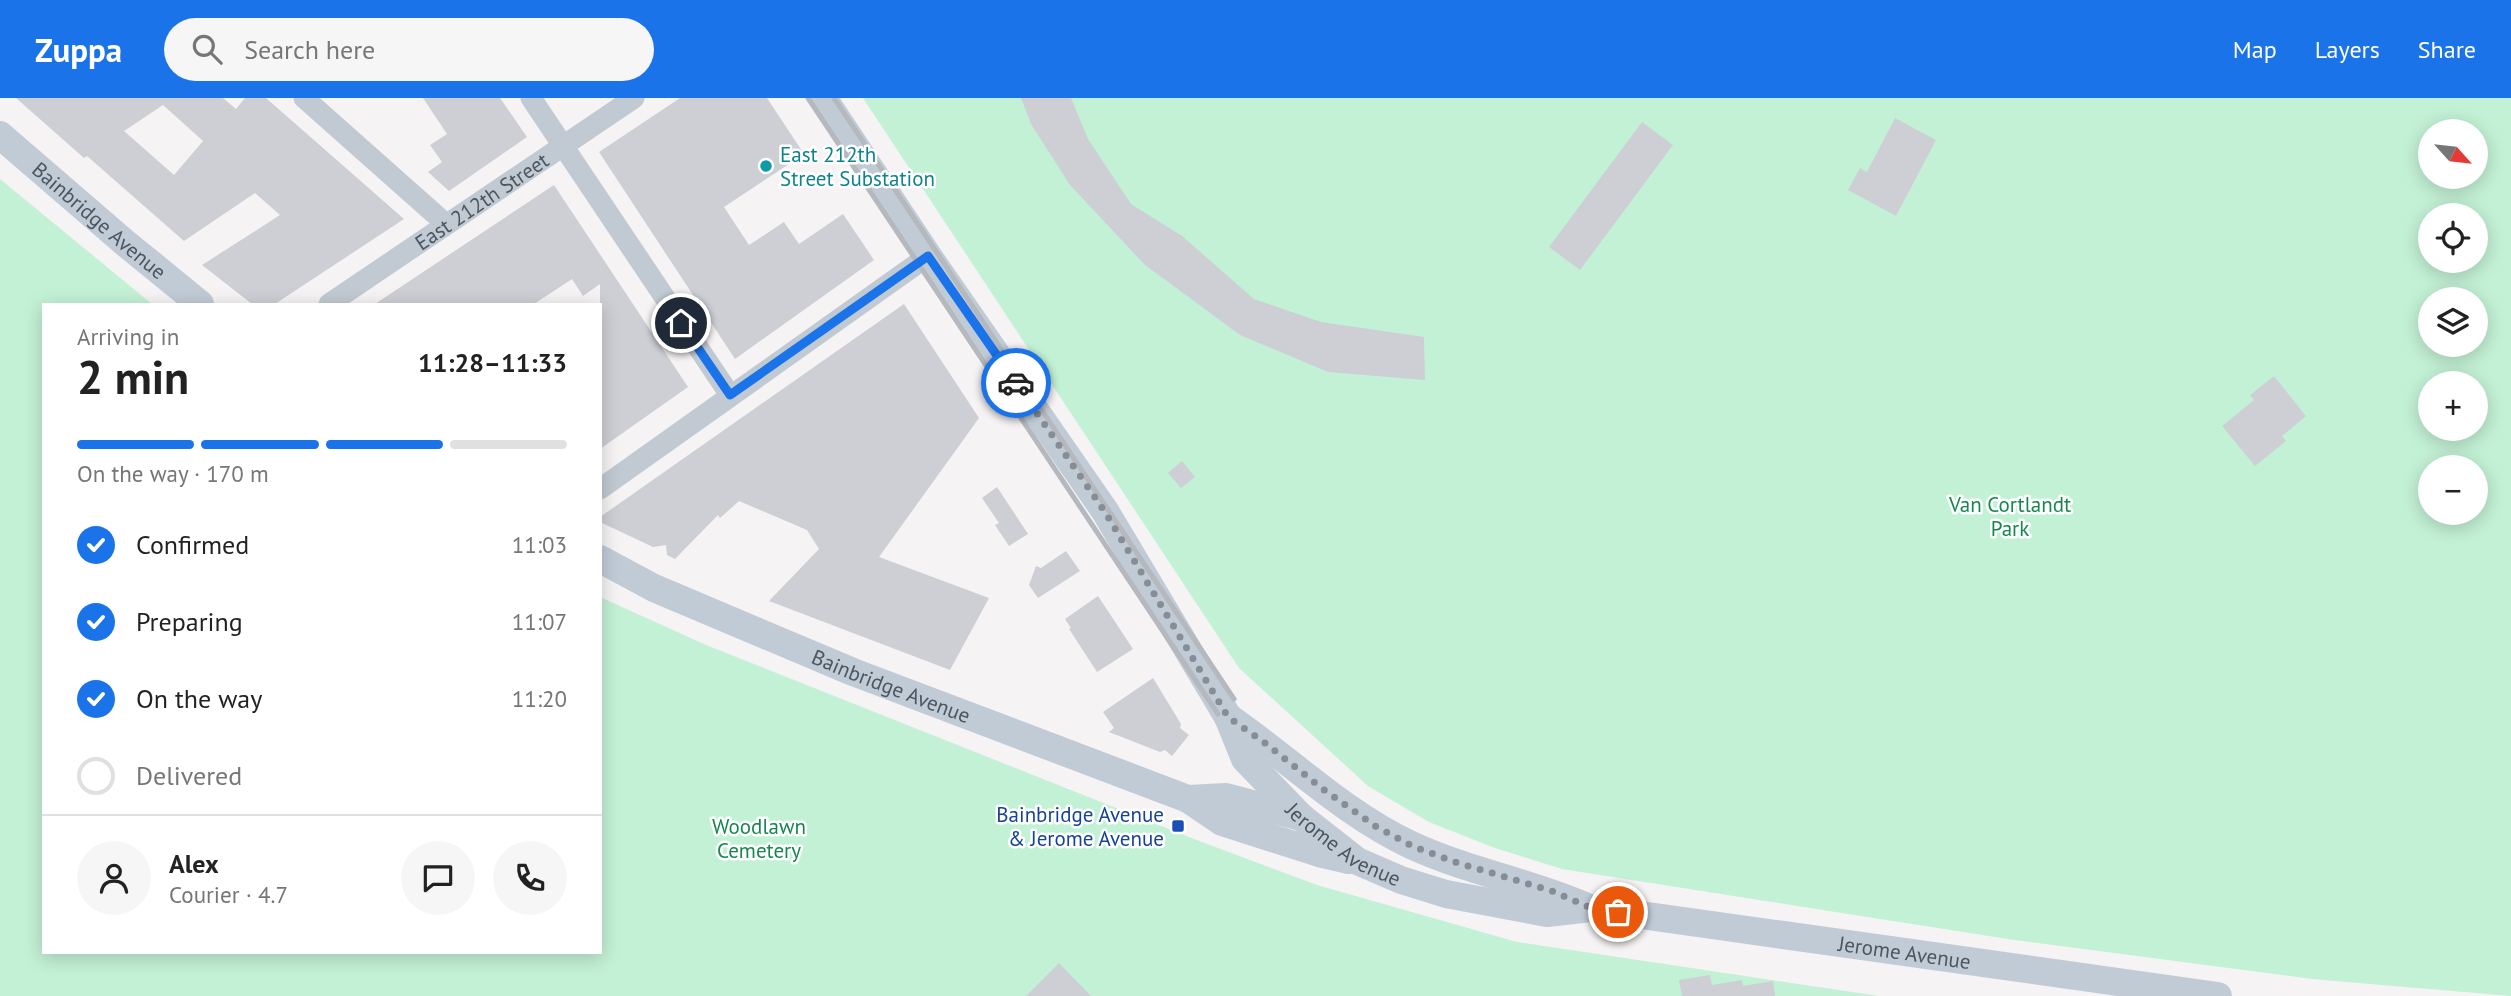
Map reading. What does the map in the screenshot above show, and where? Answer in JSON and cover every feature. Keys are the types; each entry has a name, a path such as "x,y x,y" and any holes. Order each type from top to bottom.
{"main road":[{"name":"Jerome Avenue","path":"823,98 928,256 1105,512 1228,717 1245,759 1301,817 1357,861 1401,880 1446,894 1547,913 1591,908 2218,996"},
{"name":"Bainbridge Avenue","path":"0,135 124,243 199,303"},
{"name":"Bainbridge Avenue","path":"602,560 654,587 853,672 1188,799 1222,822 1319,853 1357,861"},
{"name":"Jerome Avenue","path":"1228,717 1375,826 1412,846 1552,891 1591,908"},
{"path":"1301,817 1323,789"},
{"name":"Bainbridge Avenue","path":"1188,799 1226,797 1301,817"}],"street":[{"path":"304,98 446,224"},
{"path":"531,98 730,395"},
{"name":"East 212th Street","path":"330,303 634,98"},
{"path":"602,488 928,256"}],"green space":[{"name":"Van Cortlandt Park","path":"863,98 2511,98 2511,996 2312,979 2008,939 1562,869 1495,848 1429,822 1368,786 1239,668"},
{"name":"Woodlawn Cemetery","path":"0,179 151,303 42,303 42,954 602,954 602,598 706,645 1194,839 1317,885 1517,942 1879,996 0,996"}],"building":[{"path":"16,98 223,98 236,109 245,98 266,98 404,219 277,303 251,303 202,265 280,215 255,193 184,241 87,156 84,158","holes":["163,105 203,141 174,175 124,131"]},
{"path":"423,98 500,98 527,137 449,191 428,172 442,162 430,145 447,134"},
{"path":"680,98 767,98 804,154 724,207 749,245 784,222 799,244 843,214 874,260 735,359 599,152"},
{"path":"1021,98 1071,98 1088,139 1131,204 1182,236 1254,299 1321,322 1424,337 1425,380 1328,372 1240,335 1145,265 1070,185 1031,124"},
{"path":"1895,118 1936,140 1896,216 1848,190 1860,168 1867,172"},
{"path":"1642,122 1673,145 1580,270 1549,247"},
{"path":"554,185 688,387 602,448 600,284 583,296 572,279 536,303 377,303"},
{"path":"904,304 979,418 879,557 989,598 950,670 769,601 819,549 807,530 739,501 720,518 718,515 675,559 667,555 666,545 653,547 602,523 602,516"},
{"path":"2274,376 2306,416 2282,436 2286,441 2255,466 2222,426 2254,400 2250,395"},
{"path":"1182,461 1195,477 1181,488 1168,473"},
{"path":"997,487 1028,534 1009,546 995,525 999,523 982,498"},
{"path":"1066,551 1080,571 1038,598 1029,585 1036,566 1041,568"},
{"path":"1098,596 1133,649 1097,672 1065,619"},
{"path":"1153,678 1181,724 1180,728 1189,735 1172,756 1165,750 1160,752 1109,732 1114,728 1103,712"},
{"path":"1059,963 1091,996 1026,996"},
{"path":"1710,975 1712,985 1742,980 1743,986 1773,981 1775,996 1682,996 1679,980"}],"railway":[{"path":"808,98 1218,714"},
{"path":"834,98 1234,699"}],"way so far":[{"path":"1016,383 1105,512 1228,717 1375,826 1412,846 1552,891 1591,908 1618,912"}],"place":[{"name":"East 212th Street Substation","path":"766,166"},
{"name":"Bainbridge Avenue & Jerome Avenue","path":"1178,826"}],"route":[{"path":"681,323 730,395 928,256 1016,383"}]}
